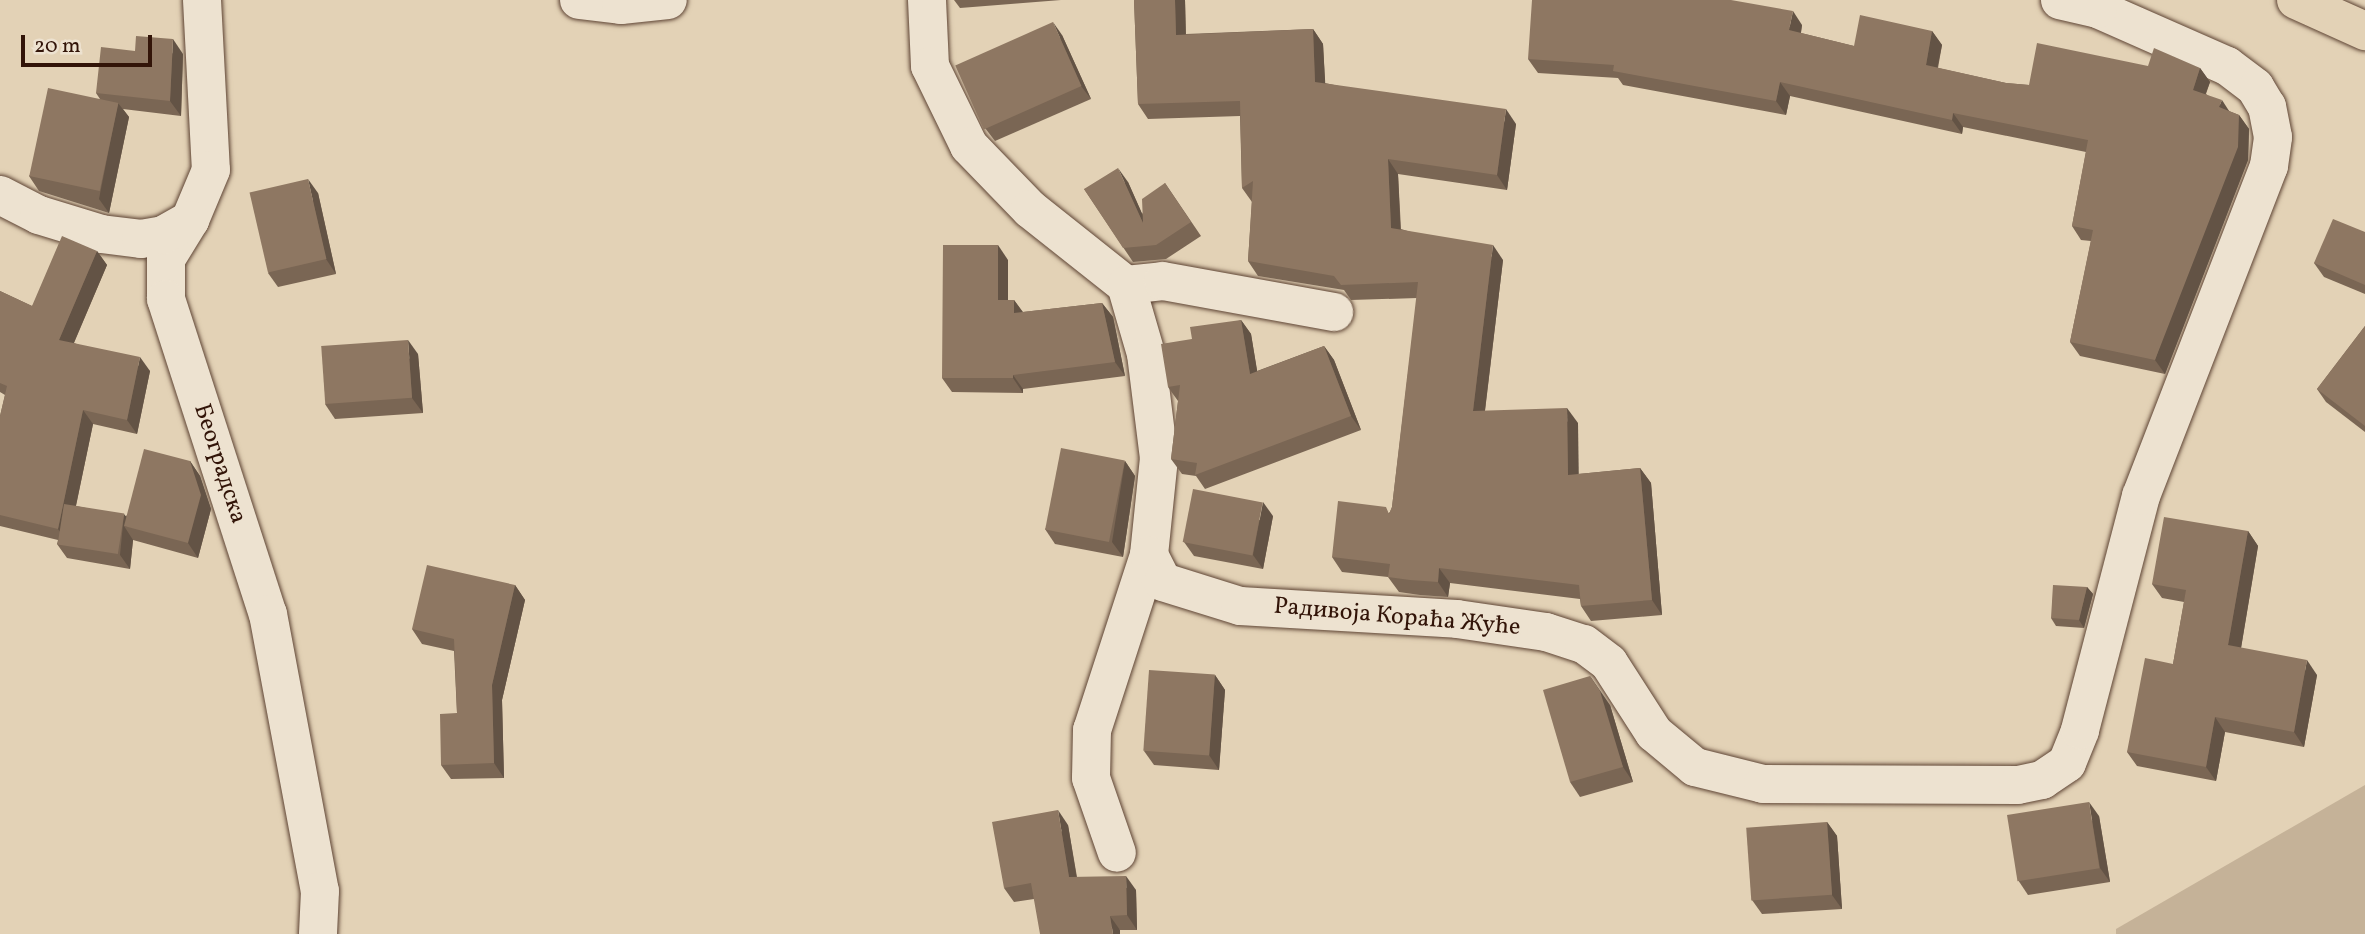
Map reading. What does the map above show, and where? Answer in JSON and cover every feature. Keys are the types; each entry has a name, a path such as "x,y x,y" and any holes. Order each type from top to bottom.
{"main road":[{"path":"2296,0 2365,31"}],"street":[{"name":"Београдска","path":"202,0 211,170 190,220 166,259 166,299 268,614 320,891 318,934"},
{"path":"579,0 621,5 668,0"},
{"path":"927,0 930,66 969,146 1030,209 1126,285 1146,354 1158,458 1149,555 1092,730 1091,778 1116,853"},
{"name":"Радивоја Кораћа Жуће","path":"1149,555 1163,582 1240,606 1457,619 1546,632 1584,644 1609,663 1654,733 1695,767 1763,784 2018,785 2042,780 2067,763 2080,730 2141,496 2269,166 2273,137 2267,107 2255,88 2227,66 2098,9 2060,0"},
{"path":"0,195 39,215 101,234 141,239 163,235 190,220"},
{"path":"1126,285 1163,281 1334,312"}],"shaded area":[{"path":"2365,785 2365,934 2116,934 2116,929"}],"building":[{"path":"1134,0 1175,0 1176,35 1313,29 1315,82 1506,109 1497,175 1388,159 1391,228 1493,245 1473,411 1567,408 1568,475 1640,468 1652,600 1581,606 1579,585 1439,568 1438,582 1410,580 1388,577 1390,564 1332,557 1338,501 1386,507 1389,514 1392,507 1418,282 1341,285 1334,276 1248,261 1253,181 1242,188 1240,101 1138,104"},
{"path":"1532,0 1731,0 1793,11 1789,30 1854,46 1860,15 1932,31 1926,65 2006,83 2029,85 2037,43 2148,66 2154,48 2200,68 2193,90 2222,100 2219,107 2239,115 2238,147 2155,360 2070,342 2093,230 2072,226 2088,140 1953,113 1952,120 1780,82 1776,101 1613,71 1614,65 1528,59"},
{"path":"1053,22 1081,86 984,129 955,66"},
{"path":"136,36 173,39 170,101 96,93 101,47 135,51"},
{"path":"48,88 118,103 100,191 29,176"},
{"path":"1118,168 1143,223 1142,199 1165,183 1191,222 1156,245 1123,248 1084,189"},
{"path":"308,179 326,259 268,272 250,192"},
{"path":"2333,219 2365,232 2365,285 2314,263"},
{"path":"62,236 97,251 59,340 140,357 127,420 83,410 58,529 0,515 0,416 7,386 0,383 0,291 32,306"},
{"path":"943,245 998,245 998,300 1014,300 1014,313 1102,303 1115,362 1013,375 1013,378 942,378"},
{"path":"1241,320 1250,374 1324,346 1351,416 1195,475 1197,463 1171,459 1180,385 1168,387 1161,344 1192,339 1190,327"},
{"path":"2365,326 2365,426 2317,389"},
{"path":"408,340 412,398 325,404 321,346"},
{"path":"1061,448 1125,460 1109,542 1045,529"},
{"path":"144,449 190,461 201,495 188,543 124,526"},
{"path":"1193,489 1263,503 1252,556 1183,542"},
{"path":"64,504 124,514 118,554 58,544"},
{"path":"2164,517 2248,531 2228,645 2307,660 2294,732 2215,717 2206,767 2127,752 2145,658 2173,664 2186,590 2152,584"},
{"path":"427,565 515,585 492,685 494,763 441,765 440,714 457,713 454,639 412,629"},
{"path":"2053,585 2087,587 2079,620 2051,618"},
{"path":"1149,670 1215,675 1209,755 1143,751"},
{"path":"1590,676 1600,691 1623,767 1570,782 1543,690"},
{"path":"2089,802 2099,868 2018,881 2007,815"},
{"path":"1058,810 1069,877 1126,876 1127,915 1110,916 1113,934 1040,934 1031,883 1004,888 992,822"},
{"path":"1827,822 1832,895 1751,900 1746,828"}]}
